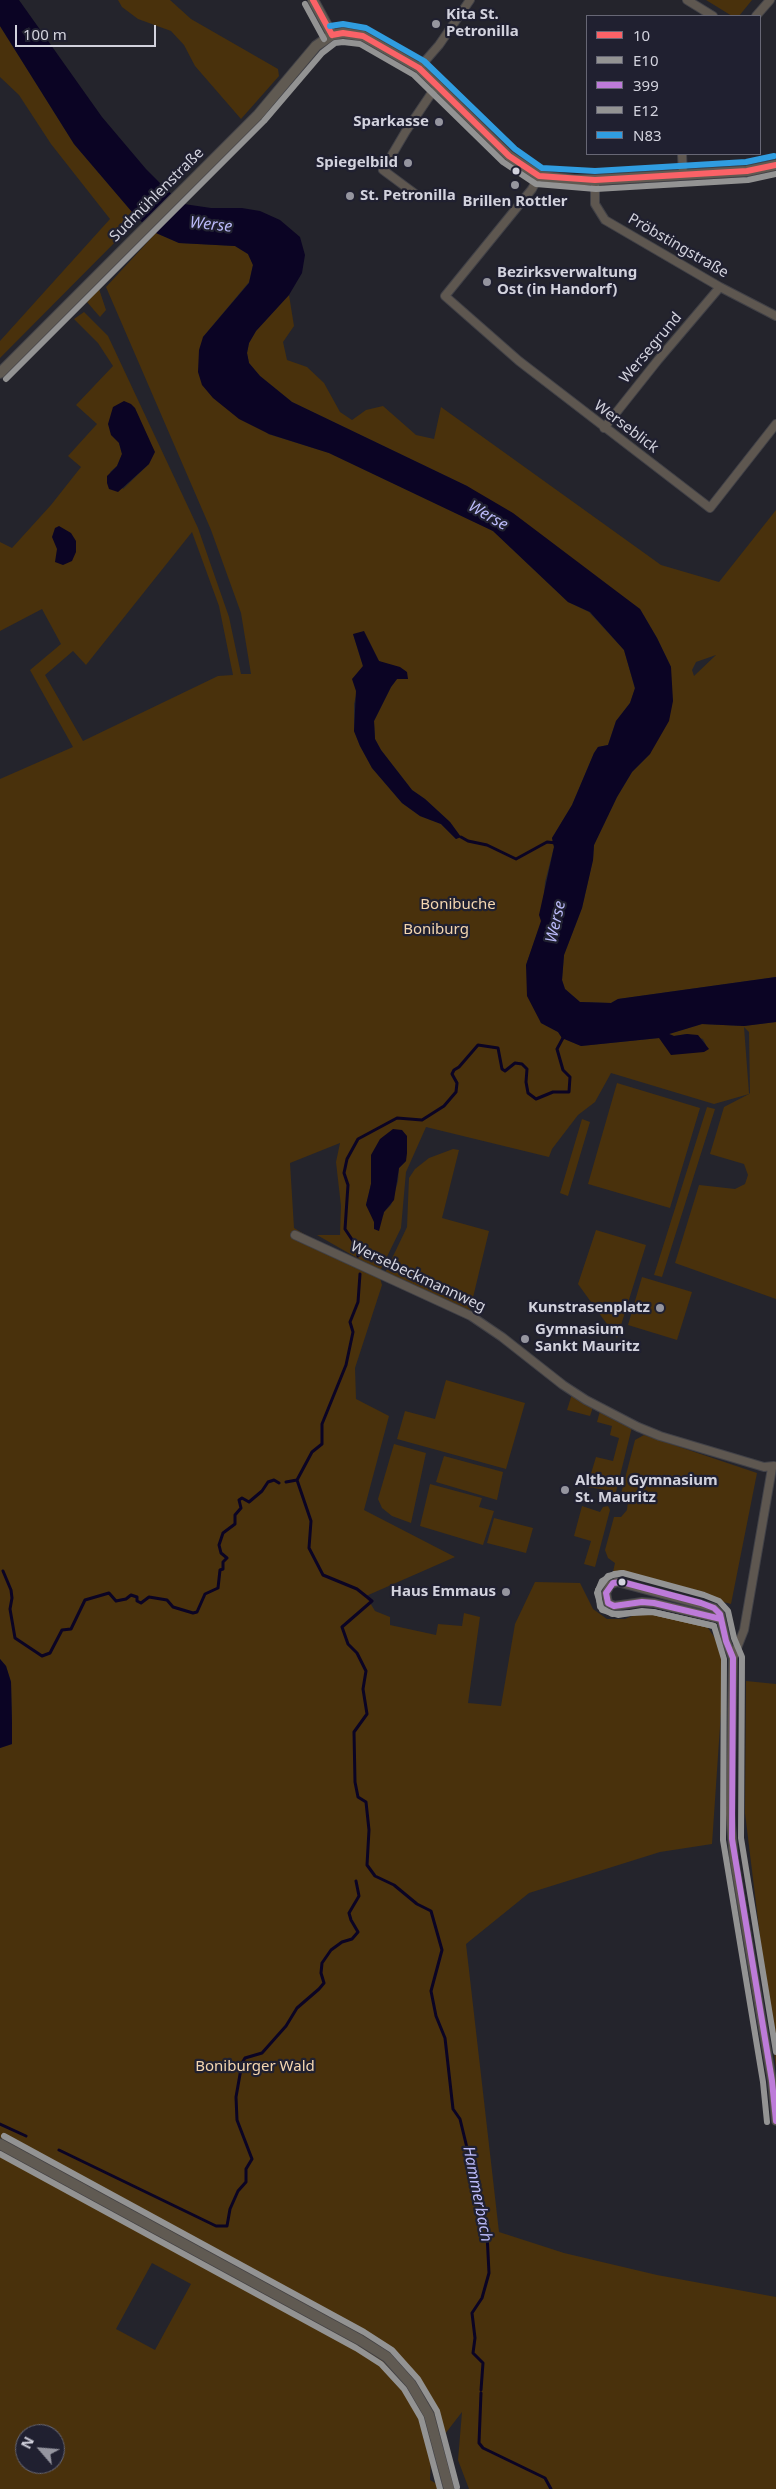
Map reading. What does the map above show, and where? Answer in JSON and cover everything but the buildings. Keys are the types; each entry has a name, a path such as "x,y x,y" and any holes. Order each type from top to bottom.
{"street":[{"path":"313,0 332,35 343,33 362,36 419,68 510,156 538,176 595,180 747,171 776,165"},
{"path":"419,68 439,45 470,0"},
{"path":"687,0 711,15"},
{"path":"757,15 770,0"},
{"name":"Sudmühlenstraße","path":"0,372 258,115 316,46 332,35"},
{"path":"418,196 382,170 406,130 431,94 439,86"},
{"path":"682,155 683,174"},
{"name":"Werseblick","path":"538,176 532,189 445,296 519,361 710,508 776,424"},
{"name":"Pröbstingstraße","path":"595,180 595,204 605,220 720,287 776,316"},
{"name":"Wersegrund","path":"604,428 658,360 720,287"},
{"name":"Wersebeckmannweg","path":"295,1235 471,1316 502,1337 546,1373 579,1396 638,1427 660,1436 771,1467 744,1630 733,1658"},
{"path":"622,1582 710,1606 718,1611 721,1619 654,1603 642,1602 614,1606 608,1603 606,1593 613,1583 622,1582"},
{"name":"Wersebeckmannweg","path":"721,1619 733,1658 732,1839 772,2081 776,2121"},
{"path":"0,2144 343,2330 387,2357 411,2384 429,2414 436,2434 449,2489"}],"green space":[{"path":"118,0 170,0 191,19 278,69 279,76 241,119 195,66 184,45 171,31 138,19 122,7"},
{"path":"706,0 752,0 740,15 730,15"},
{"path":"0,26 74,144 138,219 0,358 0,341 110,219 51,144 19,95 0,77"},
{"name":"Boniburger Wald","path":"156,233 179,243 235,246 248,254 253,265 249,282 203,337 268,434 329,453 493,531 568,602 589,612 624,650 635,689 630,703 616,721 608,745 598,747 594,753 572,805 552,838 554,847 545,882 542,920 526,965 541,1023 558,1032 562,1038 581,1046 659,1038 706,1045 703,1039 687,1034 674,1036 669,1034 702,1024 744,1026 776,1022 776,1299 675,1263 699,1185 735,1189 745,1184 748,1175 744,1164 710,1154 724,1107 749,1094 714,1104 611,1073 595,1102 578,1115 552,1149 549,1157 426,1127 406,1172 401,1228 380,1271 317,1235 340,1235 341,1206 336,1162 340,1143 290,1163 294,1228 380,1278 382,1285 355,1368 356,1399 389,1416 364,1510 455,1557 366,1596 375,1611 390,1617 390,1625 436,1635 438,1624 462,1626 464,1613 480,1617 468,1703 501,1706 515,1624 535,1582 580,1583 593,1609 607,1619 625,1619 649,1609 704,1622 725,1653 712,1844 660,1852 529,1893 466,1944 499,2232 564,2253 657,2275 776,2297 776,2489 469,2489 458,2460 462,2412 431,2452 430,2480 437,2484 439,2489 0,2489 0,1748 12,1744 12,1724 11,1682 6,1666 0,1659 0,779 73,747 30,670 61,644 42,609 0,631 0,542 12,548 51,505 81,467 68,456 97,424 76,405 113,366 98,343 74,319 84,312 108,336 198,528 229,617 241,674 251,674 241,613 211,530 106,287","holes":["119,443 149,464 123,489 110,472 117,466 122,454","192,532 219,606 233,675 218,676 83,741 45,675 73,651 86,665","353,634 379,661 408,679 397,679 391,687 374,721 375,739 381,750 412,790 450,822 460,836 456,839 441,824 420,816 402,803 372,768 360,746 354,731 354,704 363,666","744,1027 749,1032 749,1093","371,1155 406,1161 399,1168 398,1181 391,1205 384,1212 383,1216 370,1212 366,1205 371,1184","152,2263 191,2284 155,2350 116,2329"]},
{"path":"99,289 106,310 100,317 87,302"},
{"path":"289,295 294,326 283,342 287,360 307,367 324,383 340,412 352,420 366,410 383,406 416,435 434,439 441,407 661,565 719,582 776,510 776,977 618,999 611,1003 580,1002 565,989 562,980 564,955 582,908 593,860 594,845 617,797 632,772 650,754 671,667 640,609 467,486 292,402 260,376 249,363 247,353 249,343 256,331","holes":["716,655 694,676 692,670 696,662"]},
{"path":"617,1083 700,1108 670,1208 588,1184"},
{"path":"707,1107 715,1109 662,1277 654,1275"},
{"path":"582,1119 590,1122 568,1196 560,1193"},
{"path":"453,1149 459,1150 442,1218 489,1231 469,1314 385,1273 407,1227 409,1178 415,1169 429,1158"},
{"path":"596,1230 646,1245 617,1338 578,1284"},
{"name":"Kunstrasenplatz","path":"642,1277 692,1292 677,1340 628,1325"},
{"path":"446,1380 525,1403 506,1469 397,1439 405,1411 435,1419"},
{"path":"572,1394 593,1407 590,1416 567,1410"},
{"path":"600,1411 632,1427 616,1492 609,1500 606,1497 606,1490 587,1487 596,1457 613,1461 619,1438 610,1435 612,1426 597,1422"},
{"path":"644,1435 757,1473 731,1604 613,1572 615,1563 608,1558 605,1550 614,1517 621,1517 627,1510 628,1501 621,1494 635,1440"},
{"path":"394,1444 426,1453 411,1523 392,1516 382,1508 378,1499"},
{"path":"444,1456 503,1472 497,1500 436,1482"},
{"path":"430,1484 482,1498 479,1507 494,1511 483,1545 420,1526"},
{"path":"582,1506 600,1512 603,1507 608,1506 610,1510 595,1567 584,1564 591,1541 574,1536"},
{"path":"494,1518 533,1528 526,1553 487,1543"},
{"path":"746,1681 776,1684 776,2068 745,1813"}],"water":[{"name":"Werse","path":"0,0 19,0 102,117 146,169 184,204 211,208 242,208 260,211 280,220 300,237 305,255 302,273 289,295 256,331 249,343 247,353 249,363 260,376 292,402 467,486 513,513 640,609 657,638 671,667 673,701 669,721 650,754 632,772 617,797 594,845 593,860 582,908 564,955 562,980 565,989 580,1002 611,1003 618,999 776,977 776,1022 744,1026 702,1024 669,1034 674,1036 698,1035 709,1049 704,1052 671,1055 659,1038 581,1046 562,1038 558,1032 541,1023 527,996 526,965 541,921 539,915 554,847 552,838 572,805 594,753 598,747 608,745 616,721 630,703 635,688 624,650 590,612 568,602 493,531 329,453 269,434 239,419 213,398 202,385 198,372 199,350 203,337 249,283 253,265 248,254 235,246 179,243 156,233 138,219 74,144 0,26"},
{"path":"124,401 135,408 155,452 149,464 118,492 109,489 107,483 107,476 117,466 122,454 119,443 111,435 108,424 113,407"},
{"path":"59,526 71,533 76,541 76,552 72,561 63,565 55,562 57,549 52,537 55,528"},
{"path":"364,631 379,661 400,667 407,672 408,679 397,679 391,687 374,721 375,739 381,750 412,790 450,822 461,837 456,839 441,824 420,816 402,803 372,768 360,746 354,731 356,691 352,679 363,666 353,634"},
{"path":"393,1129 402,1130 407,1136 406,1161 399,1168 394,1200 384,1212 379,1231 374,1229 374,1222 366,1205 371,1184 371,1155 380,1139"},
{"path":"0,1659 6,1666 11,1682 12,1744 0,1748"}],"waterway":[{"path":"461,837 468,841 487,845 516,859 547,842 556,843"},
{"name":"Hammerbach","path":"358,1256 357,1247 345,1229 348,1185 344,1173 347,1159 358,1139 397,1118 422,1120 444,1106 456,1092 457,1083 452,1074 454,1070 459,1067 478,1045 498,1048 502,1069 505,1071 515,1063 522,1064 527,1069 526,1082 528,1093 536,1099 553,1092 569,1092 570,1077 563,1070 557,1049 564,1036"},
{"name":"Hammerbach","path":"360,1274 358,1302 350,1322 353,1332 346,1365 322,1424 322,1444 312,1452 297,1480 311,1521 309,1548 323,1575 357,1589 372,1601 342,1627 348,1644 357,1653 366,1671 363,1689 367,1714 354,1732 355,1782 358,1797 366,1802 369,1830 367,1865 375,1876 394,1885 417,1904 431,1911 442,1950 431,1991 436,2016 445,2038 453,2109 460,2119 468,2152 474,2165 480,2206 487,2234 489,2273 482,2298 472,2313 475,2338 473,2353 483,2363 481,2390"},
{"path":"3,1571 11,1590 10,1609 15,1638 42,1656 50,1653 62,1630 71,1629 85,1600 109,1593 116,1601 126,1599 131,1595 137,1597 137,1601 141,1603 149,1597 167,1600 173,1607 193,1613 197,1612 205,1594 218,1588 220,1570 223,1569 223,1562 227,1558 221,1553 219,1545 223,1533 235,1524 235,1515 241,1508 239,1500 242,1498 249,1502 262,1491 268,1482 274,1480 279,1483"},
{"path":"286,1482 297,1480"},
{"path":"59,2150 216,2226 227,2226 230,2209 238,2191 246,2182 246,2169 252,2159 237,2120 236,2097 242,2063 245,2058 262,2053 286,2026 297,2008 319,1989 324,1983 321,1973 322,1963 331,1950 342,1942 352,1939 358,1932 349,1913 359,1896 356,1881"},
{"path":"0,2124 26,2136"},
{"name":"Hammerbach","path":"481,2393 479,2443 483,2448 545,2478 551,2489"}],"transit line":[{"name":"10","path":"313,0 332,35"},
{"name":"E10","path":"305,4 324,39"},
{"name":"N83","path":"330,26 343,24 366,28 424,61 515,149 542,168 595,171 746,162 774,156"},
{"name":"10","path":"332,35 343,33 363,36 419,68 509,156 539,176 595,180 747,171 776,165"},
{"name":"E10","path":"6,379 264,121 322,53 335,43 360,44 414,75 503,162 536,184 596,189 748,180 776,174"},
{"name":"E10","path":"622,1573 614,1574 602,1581 597,1593 602,1610 618,1615 642,1611 653,1612 714,1626 724,1659 723,1840 763,2082 767,2122"},
{"name":"E12","path":"714,1626 653,1612 612,1614 600,1607 598,1590 608,1576 623,1573 704,1595 719,1601 728,1611 734,1638 742,1657 741,1838 776,2052"},
{"name":"399","path":"721,1619 654,1603 642,1602 614,1606 608,1603 606,1593 613,1583 622,1582 701,1603 714,1608 720,1614 726,1641 733,1658 732,1839 772,2081 776,2121"},
{"name":"E12","path":"4,2136 364,2332 392,2350 418,2379 437,2411 457,2487"},
{"name":"E10","path":"0,2154 356,2348 381,2364 404,2389 421,2418 440,2489"}],"place":[{"name":"Kita St. Petronilla","path":"436,24"},
{"name":"Sparkasse","path":"439,122"},
{"name":"Spiegelbild","path":"408,163"},
{"name":"Brillen Rottler","path":"515,185"},
{"name":"St. Petronilla","path":"350,196"},
{"name":"Bezirksverwaltung Ost (in Handorf)","path":"487,282"},
{"name":"Kunstrasenplatz","path":"660,1308"},
{"name":"Gymnasium Sankt Mauritz","path":"525,1339"},
{"name":"Altbau Gymnasium St. Mauritz","path":"565,1490"},
{"name":"Haus Emmaus","path":"506,1592"}],"park label":[{"name":"Bonibuche","path":"458,905"},
{"name":"Boniburg","path":"436,930"}]}
